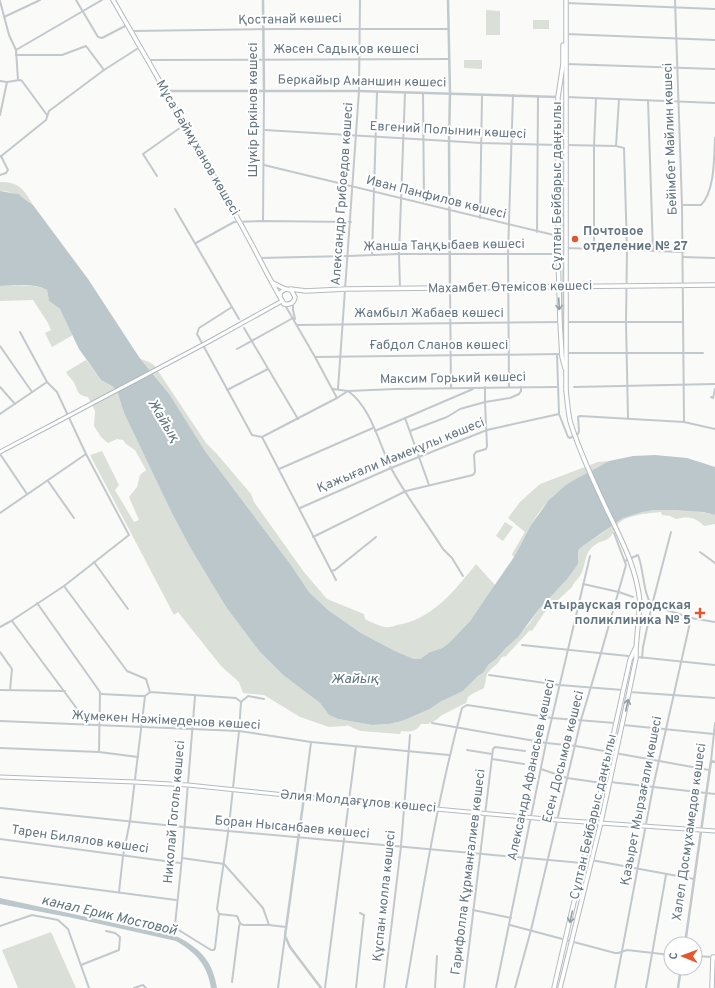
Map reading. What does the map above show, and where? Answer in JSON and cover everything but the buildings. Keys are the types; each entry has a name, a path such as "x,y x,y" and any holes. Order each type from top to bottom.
{"main road":[{"name":"Мұса Баймұханов көшесі","path":"113,0 239,221 280,297"},
{"name":"Сұлтан Бейбарыс даңғылы","path":"565,1 565,248 567,353 565,371"},
{"name":"Сұлтан Бейбарыс даңғылы","path":"560,988 610,782 629,692 636,658 640,603 636,578 631,561 588,468 576,437 570,419 566,390 562,354 558,287 558,97 563,64 565,1"},
{"path":"559,90 565,90"},
{"path":"271,281 285,289 280,293 283,303"},
{"name":"Махамбет Өтемісов көшесі","path":"285,289 306,291 346,289 715,285"},
{"path":"290,289 294,293 294,299"},
{"name":"Махамбет Өтемісов көшесі","path":"0,453 210,340 283,303 289,304 306,291"},
{"name":"Сұлтан Бейбарыс даңғылы","path":"554,988 594,822 623,690 631,657 636,648"},
{"name":"Әлия Молдағұлов көшесі","path":"0,777 188,785 557,820 715,831"},
{"path":"574,901 578,900 581,902"},
{"path":"712,988 714,957"}],"street":[{"path":"4,17 40,0"},
{"path":"76,0 100,38 127,25"},
{"path":"16,50 102,0"},
{"name":"Шүкір Еркінов көшесі","path":"263,220 265,130 264,0"},
{"name":"Александр Грибоедов көшесі","path":"338,389 344,324 359,91 360,0"},
{"path":"448,0 450,93 449,210 451,388"},
{"name":"Бейімбет Майлин көшесі","path":"675,0 682,205 684,422"},
{"path":"0,1 9,35 16,50 18,80"},
{"path":"565,1 715,9"},
{"name":"Қостанай көшесі","path":"131,32 359,28 449,29"},
{"path":"566,34 715,40"},
{"path":"16,55 62,55 86,46 104,70"},
{"path":"0,175 6,173 8,170 0,156 46,120 48,111 104,70 140,47"},
{"name":"Жәсен Садықов көшесі","path":"147,60 449,59"},
{"path":"566,64 677,69 715,69"},
{"path":"0,81 22,81 47,116"},
{"path":"0,115 7,82"},
{"name":"Беркайыр Аманшин көшесі","path":"165,91 359,91 558,97"},
{"path":"372,255 377,92"},
{"path":"423,92 424,204"},
{"path":"400,289 399,254 405,93"},
{"path":"480,218 482,94"},
{"path":"509,387 508,253 513,95"},
{"path":"537,232 538,96"},
{"path":"566,97 715,103"},
{"path":"594,248 594,146 596,98"},
{"path":"616,146 619,99"},
{"path":"648,100 653,251"},
{"path":"157,176 143,154 184,125"},
{"name":"Евгений Полынин көшесі","path":"265,130 481,143 558,145"},
{"path":"682,205 701,205 705,200 712,184 715,138"},
{"path":"565,145 616,146 624,148 627,250 626,322 628,418"},
{"name":"Иван Панфилов көшесі","path":"264,165 558,236"},
{"path":"175,209 239,319"},
{"path":"196,243 234,222 239,221 263,220 351,222"},
{"path":"565,248 683,252"},
{"name":"Жанша Таңқыбаев көшесі","path":"259,258 399,254 558,254"},
{"path":"683,257 715,258"},
{"path":"294,299 293,310 296,324"},
{"path":"283,303 315,356 337,398"},
{"path":"232,307 199,328 197,332 252,435 262,437 348,391 363,406 391,468 443,549 452,558 463,576"},
{"path":"237,349 293,318"},
{"name":"Жамбыл Жабаев көшесі","path":"296,324 560,322"},
{"path":"566,322 683,322"},
{"path":"244,328 298,419"},
{"path":"0,627 64,586 129,536 86,454 57,392 48,382 20,332"},
{"path":"0,346 32,392"},
{"path":"567,353 704,353"},
{"path":"557,354 559,414 570,438 578,434 578,417 580,416 684,422 715,429"},
{"name":"Ғабдол Сланов көшесі","path":"315,356 562,354"},
{"path":"227,390 268,369"},
{"path":"0,414 48,382"},
{"path":"574,387 715,384"},
{"name":"Максим Горький көшесі","path":"333,389 348,391 558,386"},
{"path":"0,387 15,404"},
{"path":"313,537 406,491 473,475 475,472 474,455 476,452 486,449 487,446 485,387"},
{"path":"410,431 447,417 460,409 485,402 510,398 519,394 521,387"},
{"path":"375,431 476,388"},
{"path":"710,397 713,398 715,389"},
{"name":"Қажығали Мәмекұлы көшесі","path":"300,508 391,468 487,430 559,414"},
{"path":"405,418 429,485"},
{"path":"279,469 374,428"},
{"path":"262,437 336,580"},
{"path":"0,453 27,494"},
{"path":"0,513 86,454"},
{"path":"48,481 74,518"},
{"path":"642,658 652,606 671,532"},
{"path":"614,533 625,561 638,555 647,597 652,606 691,618 715,622"},
{"path":"331,571 376,537"},
{"path":"700,552 715,563"},
{"name":"Александр Афанасьев көшесі","path":"496,988 546,743 590,556"},
{"name":"Есен Досымов көшесі","path":"514,988 531,930 581,720 619,592 626,565 625,561"},
{"path":"94,562 128,609"},
{"path":"583,584 619,592 633,597"},
{"path":"64,586 127,671 146,680 150,692"},
{"path":"37,603 101,694 98,752"},
{"name":"Қазырет Мырзағали көшесі","path":"615,988 659,761 691,618"},
{"path":"11,621 65,691 88,724"},
{"path":"522,645 715,665"},
{"path":"0,652 12,669 10,690"},
{"path":"489,675 559,685 623,690"},
{"path":"0,690 65,691"},
{"path":"101,694 145,696 150,692 236,698 241,702"},
{"path":"629,692 715,698"},
{"path":"119,892 123,856 130,821 145,696"},
{"name":"Николай Гоголь көшесі","path":"195,696 182,858 180,863 174,925 177,929 211,950 214,950 219,914"},
{"path":"232,982 240,923 237,916 219,914 217,909 233,790 241,702 248,696 264,699"},
{"path":"406,988 438,809 449,755 462,708 466,705 552,718 616,723"},
{"name":"Жұмекен Нәжімеденов көшесі","path":"0,721 239,731 311,742 449,755"},
{"path":"432,723 546,743 576,746 710,770"},
{"path":"622,724 714,734"},
{"name":"Халел Досмұхамедов көшесі","path":"686,936 710,770 715,724"},
{"name":"Құспан молла көшесі","path":"384,988 401,846 410,735"},
{"path":"278,988 311,742"},
{"path":"325,988 356,746"},
{"path":"467,750 492,754 495,747 525,751"},
{"path":"0,748 98,752 138,757"},
{"name":"Гарифолла Құрманғалиев көшесі","path":"464,988 492,754"},
{"path":"492,759 524,764"},
{"path":"711,761 715,762"},
{"path":"541,770 567,778 603,783"},
{"path":"610,782 715,794"},
{"name":"Боран Нысанбаев көшесі","path":"0,808 184,827 583,863"},
{"name":"Тарен Билялов көшесі","path":"0,839 180,863"},
{"path":"182,858 224,864 263,908 269,925"},
{"path":"591,860 694,879"},
{"path":"646,988 666,875"},
{"path":"0,877 176,900"},
{"path":"473,910 511,918"},
{"path":"356,988 364,915 360,913"},
{"path":"0,926 32,915 58,920 64,924 68,929 89,988"},
{"path":"240,923 243,925 269,925 286,927"},
{"path":"510,925 615,953 627,950 663,954"},
{"path":"81,964 120,950 120,937 115,933 106,931"},
{"path":"285,936 290,947 321,988"},
{"path":"435,988 437,956"},
{"path":"703,956 714,957"},
{"path":"678,988 680,976"},
{"path":"134,988 143,985 146,988"}],"shaded area":[{"path":"486,10 500,11 500,35 486,35"},
{"path":"533,20 549,20 549,29 533,29"},
{"path":"464,60 482,60 482,69 464,68"},
{"path":"561,103 564,103 564,282 562,282"},
{"path":"0,182 7,182 17,185 24,191 33,205 18,195 0,191"},
{"path":"0,286 33,286 47,290 49,301 60,309 73,335 52,347 45,333 51,330 33,300 0,301"},
{"path":"561,290 564,290 565,336 562,336"},
{"path":"141,359 154,365 206,443 251,494 254,502 304,572 327,599 364,614 365,619 375,624 391,627 410,622 432,610 460,584 476,564 495,585 470,621 449,643 442,648 430,652 420,659 414,659 361,633 328,610 309,592 291,565 205,451 170,395"},
{"path":"86,360 101,380 112,386 117,391 124,413 172,512 191,549 226,607 259,651 283,675 320,703 329,715 338,719 372,725 389,724 402,721 430,709 440,702 463,691 483,673 489,664 496,659 529,624 539,609 578,564 578,551 580,548 623,518 657,509 681,509 715,515 715,524 704,526 695,519 676,519 670,516 662,515 661,512 639,515 623,520 619,523 609,538 590,549 584,568 572,587 544,613 532,631 530,630 506,656 502,657 491,669 487,674 484,688 468,697 466,703 428,724 421,724 417,729 412,731 401,731 400,734 360,731 347,725 329,727 300,717 264,695 243,693 239,682 221,666 178,612 174,615 90,455 102,451 119,485 115,490 134,522 139,520 129,497 137,487 140,475 146,470 135,450 123,440 117,439 108,443 101,437 94,426 95,411 88,397 79,393 66,372"},
{"path":"609,461 571,483 550,500 539,512 514,557 513,556 512,554 525,532 508,518 520,502 540,484 598,462"},
{"path":"505,522 513,527 503,541 496,536"},
{"path":"51,932 76,988 18,988 2,950"}],"water":[{"name":"Жайық","path":"0,191 18,194 33,205 88,279 139,357 170,395 205,451 291,565 309,592 328,610 361,633 395,651 414,659 420,659 430,652 442,648 449,643 470,621 514,557 531,525 549,500 566,485 609,461 633,456 655,455 687,458 715,467 715,515 703,512 653,510 623,518 580,548 578,551 578,564 567,579 539,609 518,637 489,664 483,673 463,691 440,702 430,709 402,721 389,724 372,725 338,719 329,715 320,703 283,675 259,651 226,607 191,549 172,513 124,413 117,391 112,386 101,380 79,349 60,309 49,301 47,290 30,285 0,286"},
{"name":"канал Ерик Мостовой","path":"0,898 178,937 193,946 205,957 212,971 217,988 211,988 207,972 200,960 176,941 73,918 0,904"}],"place":[{"name":"Почтовое отделение № 27","path":"575,239"},
{"name":"Атырауская городская поликлиника № 5","path":"700,613"}]}
